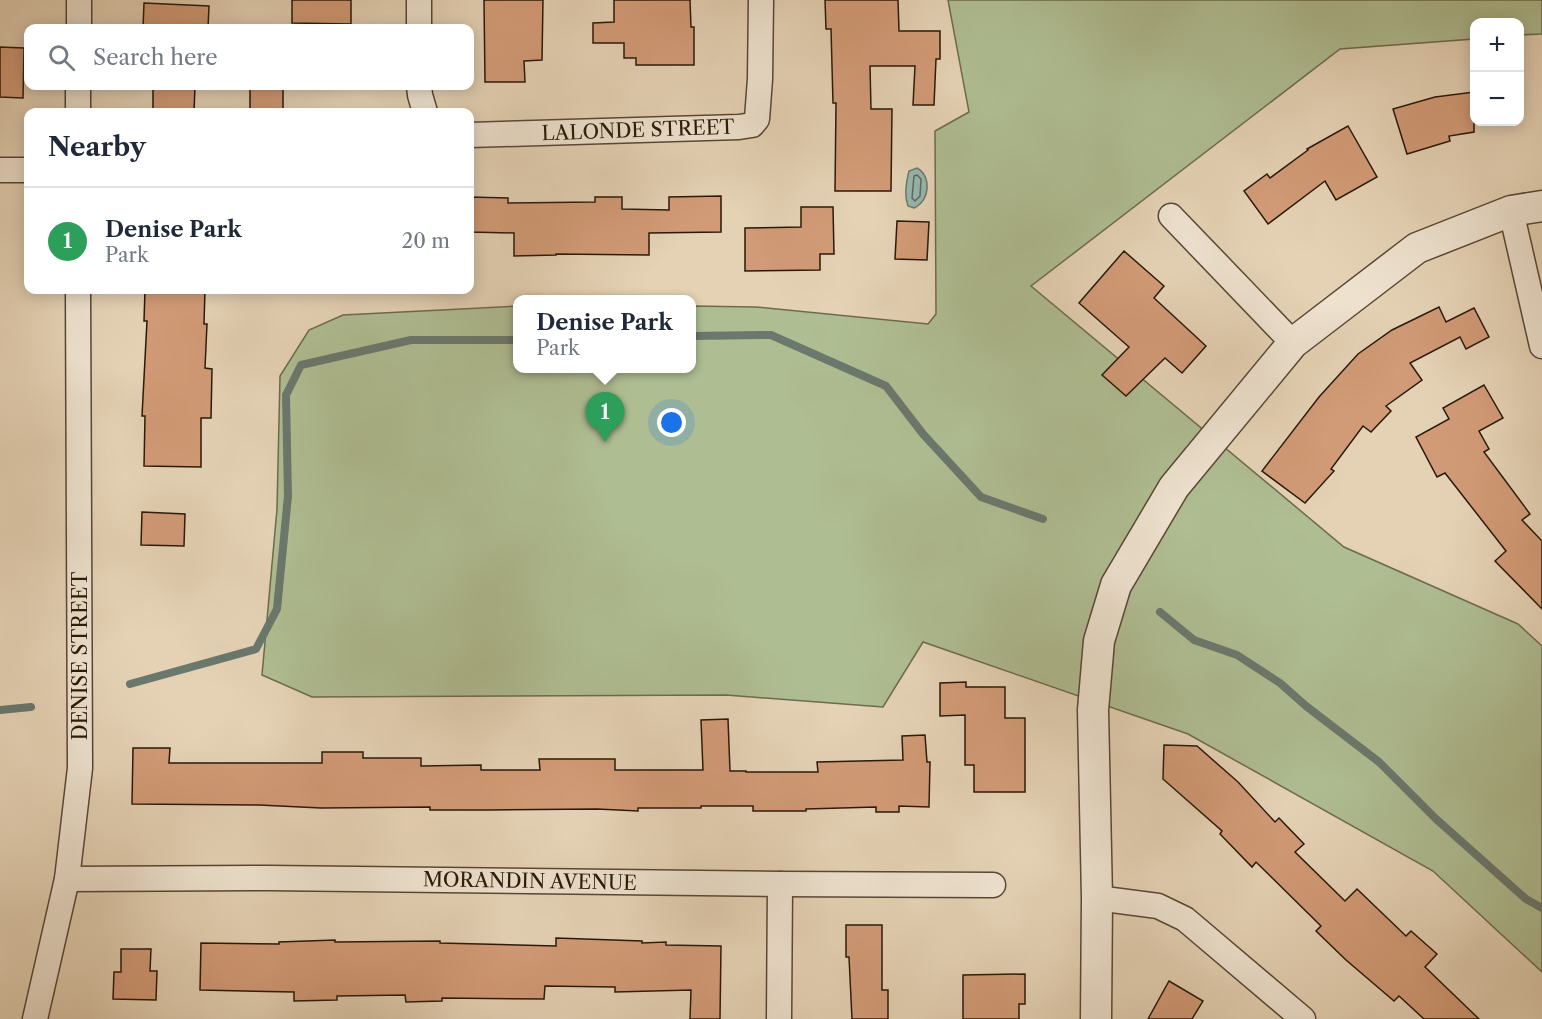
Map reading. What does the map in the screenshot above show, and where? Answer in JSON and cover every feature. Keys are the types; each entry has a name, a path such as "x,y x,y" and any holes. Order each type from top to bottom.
{"street":[{"path":"79,0 79,24"},
{"path":"419,0 419,24"},
{"name":"LALONDE STREET","path":"474,135 739,128 752,125 757,119 759,99 761,0"},
{"path":"78,90 78,108"},
{"path":"420,90 424,108"},
{"path":"0,170 24,170"},
{"path":"1096,1019 1094,710 1099,641 1116,585 1174,487 1293,343 1417,248 1511,211 1542,206"},
{"path":"1511,211 1542,345"},
{"path":"1171,216 1293,343"},
{"name":"DENISE STREET","path":"35,1019 67,879 81,768 78,294"},
{"name":"MORANDIN AVENUE","path":"67,879 268,878 993,885"},
{"path":"778,1019 780,884"},
{"path":"1097,898 1158,906 1185,919 1303,1019"}],"green space":[{"path":"948,0 1542,0 1542,34 1524,35 1524,18 1470,18 1470,39 1340,49 1031,286 1344,547 1518,624 1542,646 1542,972 1433,871 1188,734 923,642 883,707 726,695 312,697 262,675 277,509 280,376 309,330 343,315 513,306 513,373 696,373 696,306 756,307 928,324 936,314 935,131 969,112"}],"water":[{"path":"917,168 925,177 927,188 923,200 914,208 908,206 906,188 909,171"}],"building":[{"path":"292,0 351,0 351,24 292,23"},
{"path":"484,0 543,0 542,60 524,61 525,82 485,82"},
{"path":"614,0 690,0 691,27 694,27 694,65 636,65 636,58 624,58 624,43 593,43 593,23 614,22"},
{"path":"825,0 898,0 899,31 940,31 940,59 936,59 934,105 913,105 915,66 870,66 871,109 892,109 891,191 835,191 836,103 833,103 831,29 826,29"},
{"path":"144,3 209,6 208,24 143,24"},
{"path":"0,47 24,48 23,98 0,97"},
{"path":"153,90 195,90 194,108 153,108"},
{"path":"250,90 283,90 283,108 250,108"},
{"path":"1470,93 1470,126 1474,126 1474,132 1449,136 1450,141 1407,154 1393,109 1435,97"},
{"path":"1348,126 1377,177 1336,200 1325,181 1268,224 1244,191 1267,174 1270,178 1307,149"},
{"path":"721,196 721,232 649,233 649,255 514,256 514,233 474,232 474,197 508,198 508,203 595,202 595,197 622,197 622,209 669,210 669,197"},
{"path":"801,207 833,207 834,254 820,254 820,270 745,271 745,228 801,227"},
{"path":"897,221 929,222 927,260 895,259"},
{"path":"1124,251 1164,286 1154,298 1206,346 1182,373 1165,358 1126,396 1102,375 1129,347 1079,303"},
{"path":"145,294 205,294 204,324 207,324 205,368 212,369 211,418 201,418 201,467 144,466 145,416 142,416 147,321 144,321"},
{"path":"1439,307 1446,322 1474,308 1489,337 1466,349 1460,337 1410,363 1422,380 1386,406 1391,411 1371,432 1363,426 1331,469 1334,471 1305,503 1262,471 1319,397 1358,354 1392,330"},
{"path":"1484,385 1503,418 1479,431 1489,449 1484,452 1530,514 1522,520 1542,541 1542,609 1495,561 1506,551 1445,473 1437,477 1416,437 1449,419 1443,408"},
{"path":"142,512 185,514 184,546 141,545"},
{"path":"966,682 966,687 1005,687 1005,718 1025,718 1025,792 974,792 974,765 965,765 965,715 940,716 940,683"},
{"path":"728,719 730,771 818,772 817,762 903,760 902,736 925,735 927,762 930,762 929,807 899,806 899,812 876,812 876,807 753,811 753,806 701,806 701,808 638,808 638,811 597,809 430,810 430,807 321,808 132,804 133,748 170,748 169,763 322,763 322,752 363,752 363,758 421,758 421,766 481,765 481,770 540,770 539,759 615,759 615,770 703,770 701,720"},
{"path":"1164,745 1197,746 1238,782 1275,822 1279,818 1304,844 1295,852 1345,901 1357,889 1406,936 1411,931 1437,954 1425,967 1479,1019 1424,1019 1399,996 1394,1001 1346,960 1316,931 1321,926 1256,862 1252,867 1220,834 1222,831 1163,779"},
{"path":"846,925 882,925 882,990 888,990 888,1019 852,1019 849,957 846,957"},
{"path":"556,938 721,946 720,1019 690,1019 691,990 615,992 615,987 545,986 544,999 442,998 442,1001 406,1002 405,995 337,996 337,1000 294,1001 294,992 200,990 201,943 279,944 279,942 335,940 335,942 440,941 440,943 556,946"},
{"path":"121,949 151,949 150,971 157,971 156,1000 113,999 114,972 121,972"},
{"path":"1025,974 1025,1004 1019,1004 1019,1019 963,1019 963,975"},
{"path":"1169,981 1203,1001 1192,1019 1148,1019"}],"waterway":[{"path":"696,336 771,335 886,386 923,434 981,497 1043,519"},
{"path":"130,684 256,649 277,609 288,496 286,395 301,365 411,340 513,340"},
{"path":"1160,612 1194,640 1237,655 1280,683 1379,762 1435,818 1526,899 1542,908"},
{"path":"0,710 31,707"}],"place":[{"name":"Denise Park","path":"605,442"}]}
